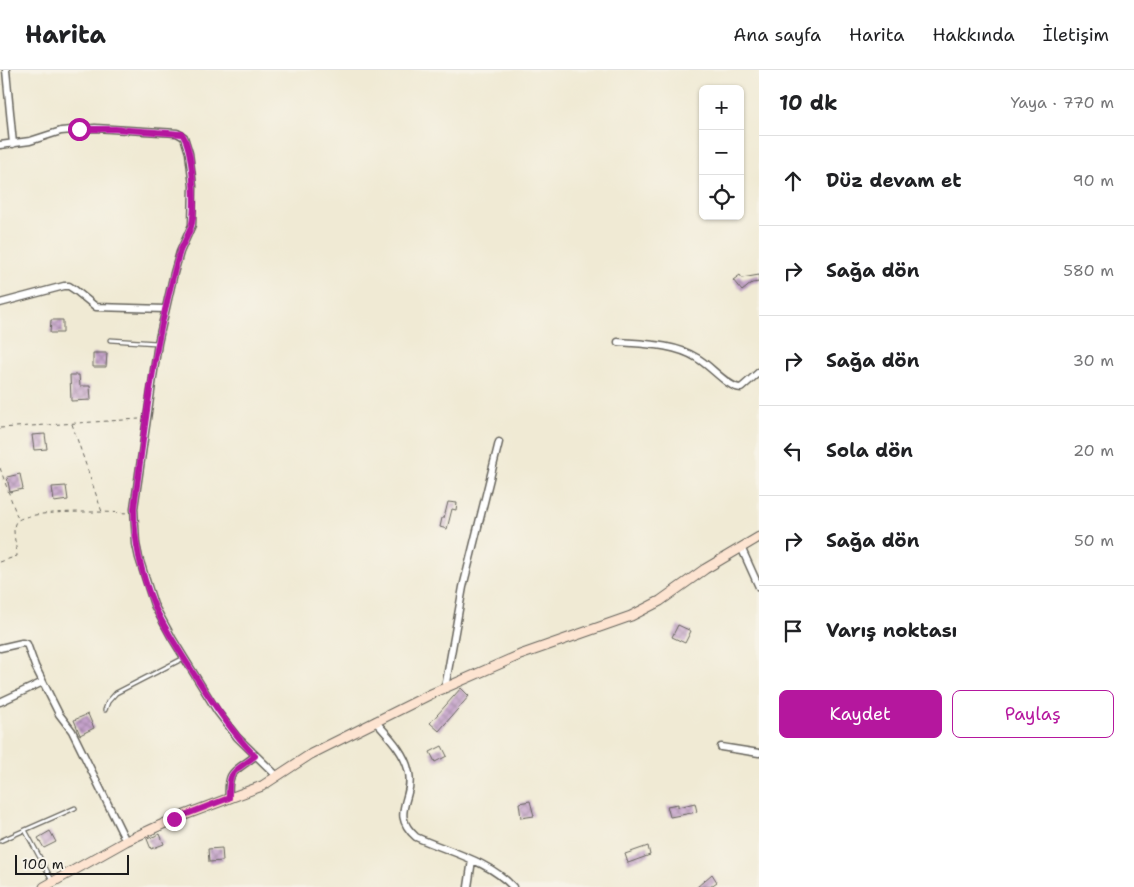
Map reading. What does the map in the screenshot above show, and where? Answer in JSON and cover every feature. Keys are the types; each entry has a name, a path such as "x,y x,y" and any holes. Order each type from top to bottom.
{"street":[{"path":"4,72 13,144"},
{"path":"0,145 30,141 61,131 95,128 182,134 187,143 192,169 192,224 180,252 158,343 134,513 139,558 154,605 184,658 237,737 277,776"},
{"path":"0,303 69,286 96,307 165,309"},
{"path":"618,342 663,347 690,354 708,365 734,387 741,388 759,372"},
{"path":"445,688 463,587 499,442"},
{"path":"44,887 126,841 174,819 262,786 311,754 445,688 520,655 631,616 660,602 705,569 759,537"},
{"path":"741,547 759,587"},
{"path":"0,648 22,643 27,644 59,714 72,731 126,841"},
{"path":"0,702 43,682"},
{"path":"375,721 400,752 409,771 408,789 403,808 403,818 407,828 416,837 498,873 513,887"},
{"path":"721,747 759,753"},
{"path":"229,798 228,782 232,774 255,756"},
{"path":"468,887 472,860"}],"lane":[{"path":"110,340 158,343"},
{"path":"105,710 108,702 116,693 184,658"},
{"path":"0,841 75,808"},
{"path":"25,830 53,882"}],"path":[{"path":"0,428 147,418"},
{"path":"72,423 102,512"},
{"path":"0,468 18,520"},
{"path":"0,562 17,556 14,527 18,520 48,514 134,513"}],"building":[{"path":"740,275 742,278 759,275 759,282 752,283 742,291 733,280"},
{"path":"51,320 63,320 63,333 50,333"},
{"path":"93,353 107,353 106,367 93,367"},
{"path":"70,375 79,375 80,386 90,386 91,400 71,401"},
{"path":"45,434 47,449 34,450 32,435"},
{"path":"20,474 23,489 10,492 7,477"},
{"path":"66,486 68,500 54,502 52,487"},
{"path":"448,502 457,503 456,510 452,509 447,529 440,527"},
{"path":"678,625 691,631 685,643 672,637"},
{"path":"461,688 469,696 439,731 430,723"},
{"path":"88,714 94,728 80,735 74,720"},
{"path":"442,746 447,756 435,762 430,752"},
{"path":"530,801 534,816 521,818 519,803"},
{"path":"695,803 697,812 670,817 667,806 678,804 678,807"},
{"path":"50,831 56,842 44,848 38,838"},
{"path":"160,834 164,844 151,849 147,839"},
{"path":"648,846 650,855 628,863 625,854"},
{"path":"222,848 223,861 209,862 208,849"},
{"path":"712,874 717,882 710,887 697,887"}],"route":[{"path":"79,129 95,128 182,134 187,143 192,169 192,224 180,252 158,343 134,508 134,527 139,558 154,605 172,638 218,711 237,737 255,756 232,774 228,782 229,798 174,819"}]}
